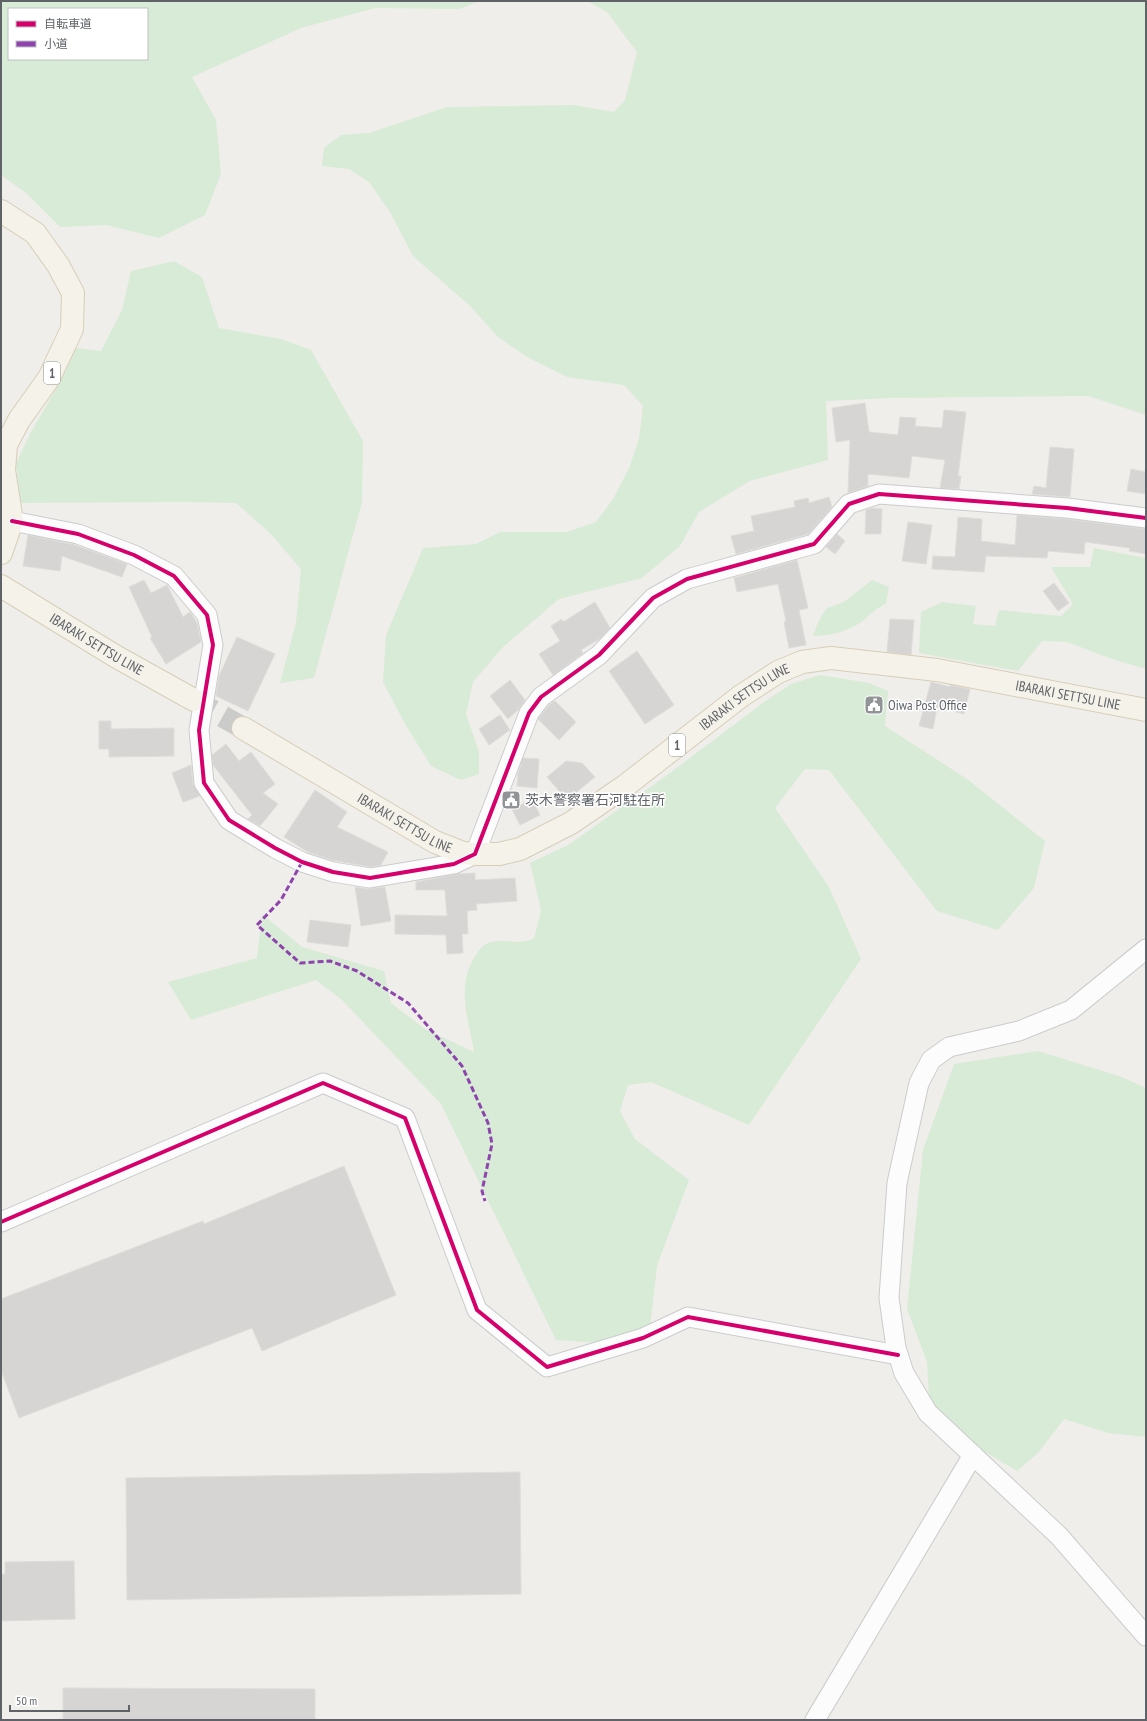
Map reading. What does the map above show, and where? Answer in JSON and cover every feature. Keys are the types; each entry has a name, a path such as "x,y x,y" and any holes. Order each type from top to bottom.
{"main road":[{"name":"1","path":"1,211 35,233 58,265 73,293 72,329 49,378 19,420 6,445 4,470 12,521 1,553"},
{"name":"IBARAKI SETTSU LINE","path":"1,586 115,656 194,700"},
{"name":"IBARAKI SETTSU LINE","path":"243,728 435,842 463,853 500,854 520,849 571,823 625,786 741,696 778,672 802,662 831,658 937,670 1146,710"}],"street":[{"path":"12,521 78,534 134,555 174,576 207,615 213,645 199,730 204,783 229,820 275,848 302,862 333,872 370,878 454,864 475,854 529,713 537,702 541,697 599,655 653,598 687,579 814,544 849,504 879,494 1067,508 1146,518"},
{"path":"1146,949 1071,1010 1019,1031 949,1046 931,1060 919,1083 897,1183 889,1298 898,1354 904,1373 928,1413 1059,1536 1146,1636"},
{"path":"1,1222 323,1083 405,1118 477,1310 547,1367 643,1338 688,1317 898,1354"},
{"path":"815,1720 972,1455"}],"green space":[{"path":"1,1 479,1 460,9 375,8 301,28 192,77 216,120 221,174 205,215 159,238 106,225 60,227 26,193 1,175"},
{"path":"587,1 1146,1 1146,415 1088,396 892,398 826,401 828,460 750,481 699,512 680,546 642,578 559,599 502,648 473,682 466,714 479,752 479,774 461,780 431,766 405,724 383,682 386,635 423,548 476,544 500,532 567,532 596,522 613,499 629,468 639,439 643,406 624,385 567,377 527,357 498,337 470,306 413,256 390,212 369,182 349,169 322,166 324,148 341,135 369,133 447,107 574,105 614,112 625,100 637,52 607,12"},
{"path":"174,261 202,277 219,328 281,339 311,350 363,441 362,502 314,678 280,683 296,623 301,569 271,534 236,503 20,503 16,463 31,432 56,389 76,348 101,351 122,310 131,271"},
{"path":"1094,548 1146,558 1146,669 1112,659 1067,642 1042,641 1018,671 919,653 921,612 942,602 976,606 973,624 995,626 999,610 1061,616 1073,604 1051,567 1090,567"},
{"path":"872,580 889,587 886,604 852,628 833,634 813,636 819,620 827,608 844,602"},
{"path":"820,675 869,683 888,691 885,726 967,779 1045,841 1034,888 998,930 937,911 829,770 805,769 775,808 829,887 861,959 749,1125 651,1082 628,1085 620,1111 635,1139 689,1180 657,1266 648,1346 556,1340 441,1104 342,1000 316,980 191,1020 168,982 257,958 262,914 302,947 384,971 391,1003 425,1029 474,1052 465,1005 466,981 469,969 478,951 488,943 500,941 521,942 534,939 541,910 530,863 568,845 666,776 764,702 791,684"},
{"path":"1038,1051 1119,1076 1146,1088 1146,1437 1108,1433 1064,1419 1038,1453 1017,1471 952,1432 929,1397 927,1362 907,1309 923,1150 954,1064"}],"building":[{"path":"865,403 869,432 898,435 900,417 916,418 915,426 942,428 944,410 966,412 958,476 961,476 959,489 940,488 945,460 912,456 909,478 868,474 868,486 848,493 850,440 836,442 832,408"},
{"path":"1050,447 1074,449 1070,497 1032,494 1034,486 1046,488"},
{"path":"1131,469 1146,472 1146,494 1127,491"},
{"path":"829,497 832,507 808,534 736,554 731,536 754,531 751,516 795,507 794,501 808,498 809,503"},
{"path":"872,508 882,509 881,534 865,534 866,510"},
{"path":"1017,515 1066,519 1146,529 1146,554 1129,551 1130,548 1085,542 1084,554 1048,551 1047,558 986,556 984,572 932,569 933,556 955,557 958,517 982,519 981,541 1015,545"},
{"path":"908,522 932,525 926,564 902,561"},
{"path":"837,534 845,541 835,554 826,547"},
{"path":"28,535 75,545 127,564 122,577 62,556 60,571 23,566"},
{"path":"797,560 808,608 799,610 806,645 789,648 784,622 786,621 778,584 737,592 734,578"},
{"path":"144,580 151,593 167,585 183,617 190,612 197,623 201,642 166,664 150,638 152,637 129,587"},
{"path":"1054,583 1069,603 1058,611 1043,591"},
{"path":"595,602 610,628 599,639 581,650 583,653 553,675 539,654 560,641 551,626 562,619 563,622"},
{"path":"890,619 914,620 911,655 887,652"},
{"path":"237,637 275,654 248,711 216,696 219,676"},
{"path":"637,651 674,705 645,724 609,671"},
{"path":"510,680 525,700 518,710 508,719 490,696"},
{"path":"931,682 950,687 950,685 970,689 964,714 937,707 933,729 919,726"},
{"path":"555,701 576,722 559,740 538,719 549,705"},
{"path":"500,715 510,730 489,745 479,729"},
{"path":"99,721 111,721 111,729 174,728 174,756 109,757 109,749 99,749"},
{"path":"226,744 239,761 251,752 275,784 263,793 278,804 260,826 248,819 252,815 213,765 212,755"},
{"path":"523,758 539,759 537,788 517,786 518,773"},
{"path":"566,761 582,763 595,777 567,800 547,777"},
{"path":"191,765 193,784 200,796 183,802 172,773"},
{"path":"315,790 347,812 337,827 388,852 381,865 371,867 332,860 308,852 284,837"},
{"path":"532,799 540,815 520,825 512,809"},
{"path":"475,873 475,880 515,878 517,901 476,904 477,910 467,911 468,934 462,934 463,953 447,954 446,935 395,934 395,915 447,916 445,890 416,890 416,882 457,874"},
{"path":"355,887 368,889 385,887 391,921 361,926"},
{"path":"310,920 351,925 348,947 307,942"},
{"path":"344,1166 396,1295 262,1351 252,1328 19,1418 1,1370 1,1299 203,1221 204,1224"},
{"path":"520,1472 521,1594 127,1600 126,1478"},
{"path":"74,1561 75,1619 1,1621 1,1574 5,1574 5,1562"},
{"path":"63,1688 315,1689 315,1720 63,1720"}],"tunnel":[{"path":"194,700 243,728"}],"marked path":[{"path":"302,862 281,900 257,925 300,963 330,961 357,971 408,1003 462,1066 488,1123 492,1144 482,1191 485,1201"}],"cycle path":[{"path":"12,521 78,534 134,555 174,576 207,615 213,645 199,730 204,783 229,820 275,848 302,862 333,872 370,878 454,864 475,854 529,713 541,697 599,655 653,598 687,579 814,544 849,504 879,494 1067,508 1146,518"},
{"path":"1,1222 323,1083 405,1118 477,1310 547,1367 643,1338 688,1317 898,1355"}],"place":[{"name":"Oiwa Post Office","path":"874,705"},
{"name":"茨木警察署石河駐在所","path":"511,800"}]}
